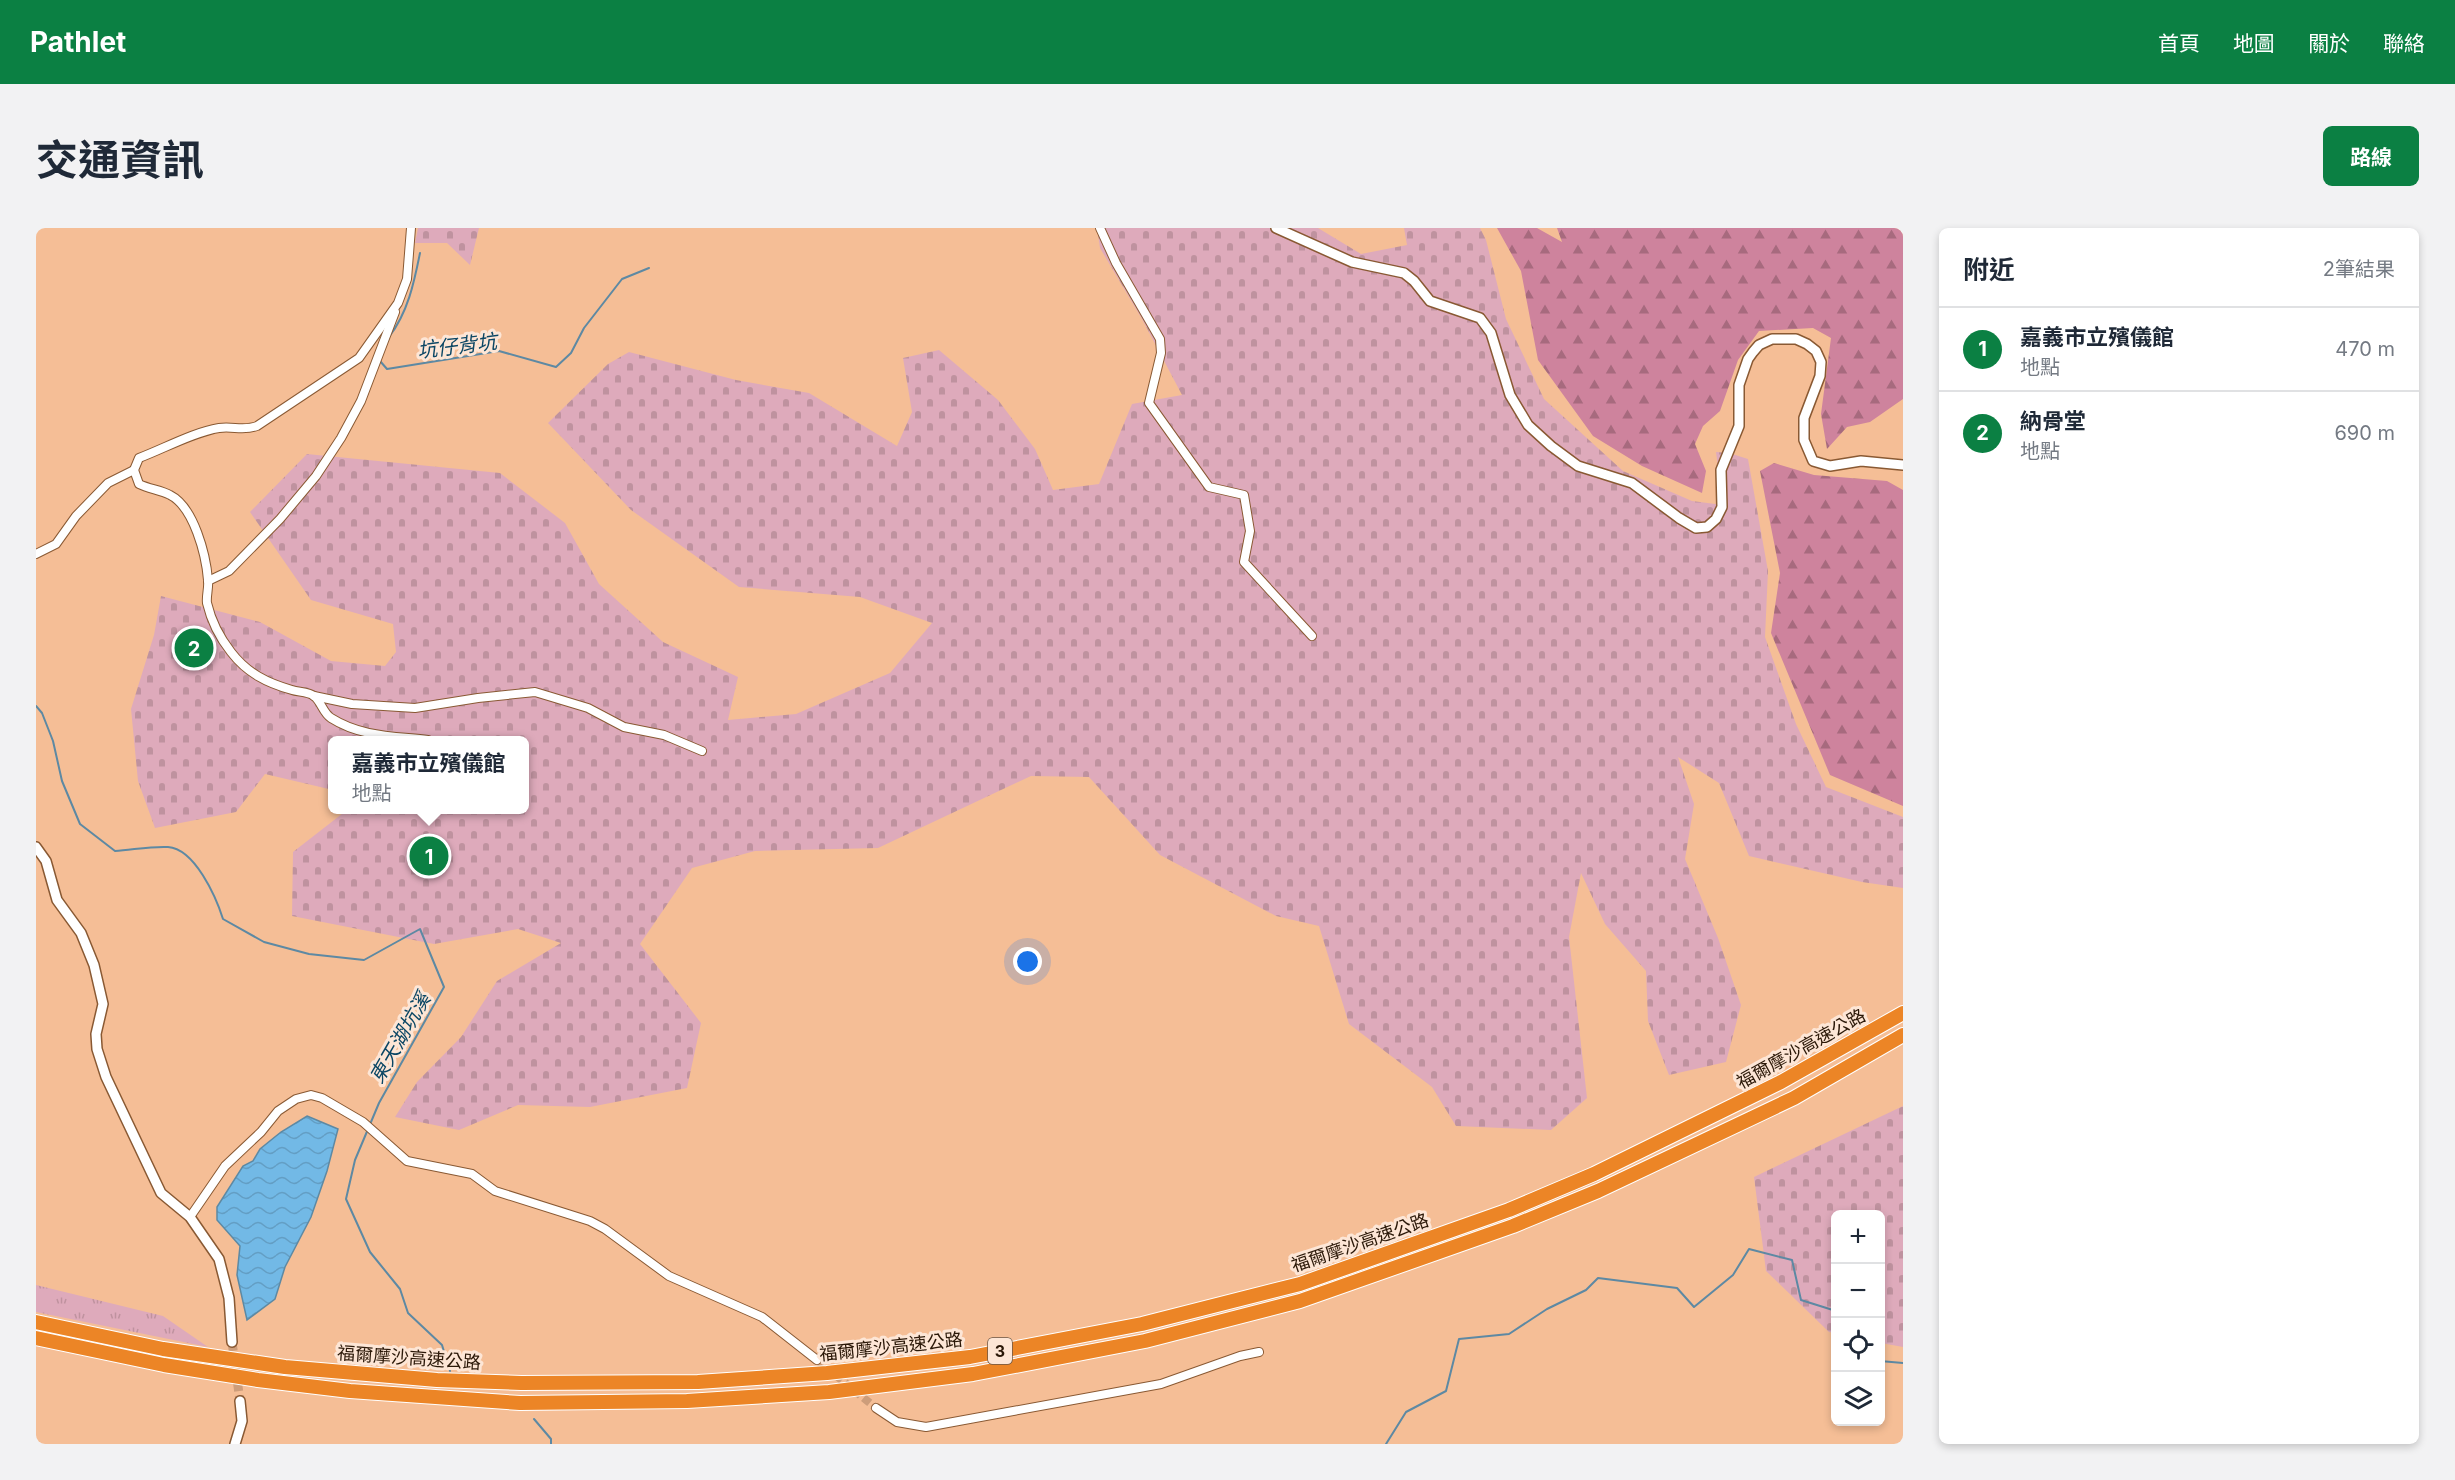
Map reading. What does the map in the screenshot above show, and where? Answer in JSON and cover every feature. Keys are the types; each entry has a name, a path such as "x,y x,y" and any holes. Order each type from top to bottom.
{"highway":[{"name":"福爾摩沙高速公路","path":"36,1322 163,1349 285,1367 485,1382 698,1382 827,1373 969,1357 1142,1324 1300,1284 1509,1210 1594,1174 1781,1082 1903,1013"},
{"name":"福爾摩沙高速公路","path":"36,1338 164,1365 258,1380 350,1391 520,1403 723,1399 830,1392 972,1374 1145,1341 1300,1301 1513,1226 1598,1191 1794,1098 1903,1035"}],"street":[{"path":"208,581 229,571 280,519 316,476 341,438 361,401 407,279 411,228"},
{"path":"1100,228 1116,263 1161,339 1161,353 1149,403 1209,487 1244,495 1250,531 1244,562 1312,636"},
{"path":"1276,228 1352,262 1404,273 1414,281 1430,301 1480,318 1491,333 1510,395 1528,425 1578,466 1632,483 1696,528 1707,527 1716,519 1722,507 1721,470 1739,426 1739,385 1748,358 1759,345 1772,339 1796,339 1807,344 1816,351 1821,362 1820,376 1804,418 1804,440 1813,461 1830,466 1861,461 1903,465"},
{"path":"36,554 56,544 76,516 108,483 134,470 139,458 221,427 250,429 257,426 359,358 398,303"},
{"path":"134,470 140,484 153,491 170,495 184,508 202,543 208,581 207,601 214,625 231,652 248,671 275,685 352,704 415,708 535,692 588,708 624,727 664,735 702,751"},
{"path":"314,696 328,716 359,732 378,736"},
{"path":"36,847 46,861 57,900 81,933 94,964 103,1004 96,1041 106,1077 161,1193 190,1217 219,1258 229,1298 232,1342"},
{"path":"190,1217 225,1166 261,1132 278,1112 296,1099 311,1095 322,1098 363,1122 407,1161 471,1174 495,1191 590,1221 605,1229 669,1276 762,1317 817,1360"},
{"path":"876,1408 897,1422 926,1427 1161,1384 1240,1356 1259,1352"},
{"path":"234,1444 242,1421 240,1401"}],"green space":[{"path":"418,228 479,228 470,265 447,243 415,243"},
{"path":"1097,228 1318,228 1361,254 1407,245 1404,228 1480,228 1486,240 1506,319 1544,399 1623,471 1692,501 1723,505 1716,452 1729,453 1748,459 1768,571 1765,637 1796,724 1826,787 1903,817 1903,888 1862,882 1749,856 1719,783 1678,757 1694,804 1685,859 1718,938 1741,1005 1726,1062 1669,1075 1648,1021 1646,971 1605,924 1581,873 1569,937 1587,1098 1551,1130 1456,1126 1432,1087 1349,1024 1319,926 1276,916 1160,855 1089,777 1031,776 878,848 755,851 692,868 640,944 701,1023 687,1088 590,1107 518,1105 459,1130 395,1117 417,1082 461,1037 497,981 561,943 518,929 434,944 292,916 293,852 342,814 529,814 529,736 328,736 328,789 265,774 236,812 155,828 138,781 131,709 154,635 161,596 260,622 331,661 385,666 396,652 393,624 311,600 250,512 307,454 500,473 565,523 599,584 663,642 738,677 728,720 796,714 890,673 932,623 860,597 739,587 631,510 548,423 608,364 629,352 736,380 809,393 897,446 912,412 903,358 939,350 998,400 1035,449 1053,490 1099,484 1132,404 1182,395 1142,319 1100,248"},
{"path":"1497,228 1537,228 1562,242 1557,228 1903,228 1903,399 1870,422 1847,427 1827,449 1821,414 1831,338 1813,328 1759,331 1738,360 1720,411 1703,426 1695,444 1706,471 1702,493 1642,466 1593,436 1538,360 1521,271"},
{"path":"1774,463 1814,475 1887,481 1903,490 1903,806 1830,775 1771,633 1780,573 1760,471"},
{"path":"1903,1106 1903,1347 1885,1344 1885,1210 1831,1210 1831,1332 1829,1332 1766,1271 1754,1177"},
{"path":"36,1285 163,1316 208,1347 36,1312"}],"water":[{"path":"307,1116 338,1129 327,1171 311,1217 285,1267 275,1299 247,1320 237,1275 240,1246 217,1220 217,1207 243,1166 253,1161 260,1149 281,1132"}],"waterway":[{"name":"坑仔背坑","path":"389,337 406,307 420,253"},
{"name":"坑仔背坑","path":"380,361 387,369 499,351 556,367 571,353 584,328 622,279 649,268"},
{"name":"東天湖坑溪","path":"36,706 42,713 53,741 62,781 80,824 115,851 162,847 178,850 187,856 203,876 223,919 264,942 309,954 364,960 420,929 444,987 379,1103 355,1160 346,1199 370,1252 400,1289 408,1313 442,1345 450,1371"},
{"name":"東天湖坑溪","path":"1386,1444 1406,1412 1446,1391 1459,1339 1509,1334 1547,1309 1586,1290 1598,1278 1677,1288 1694,1307 1733,1275 1749,1249 1792,1260 1801,1300 1831,1309"},
{"name":"東天湖坑溪","path":"1885,1361 1903,1363"},
{"name":"東天湖坑溪","path":"534,1419 551,1439 551,1444"}],"tunnel":[{"path":"232,1342 240,1401"},
{"path":"817,1360 876,1408"}],"place":[{"name":"納骨堂","path":"194,648"},
{"name":"嘉義市立殯儀館","path":"429,856"}]}
